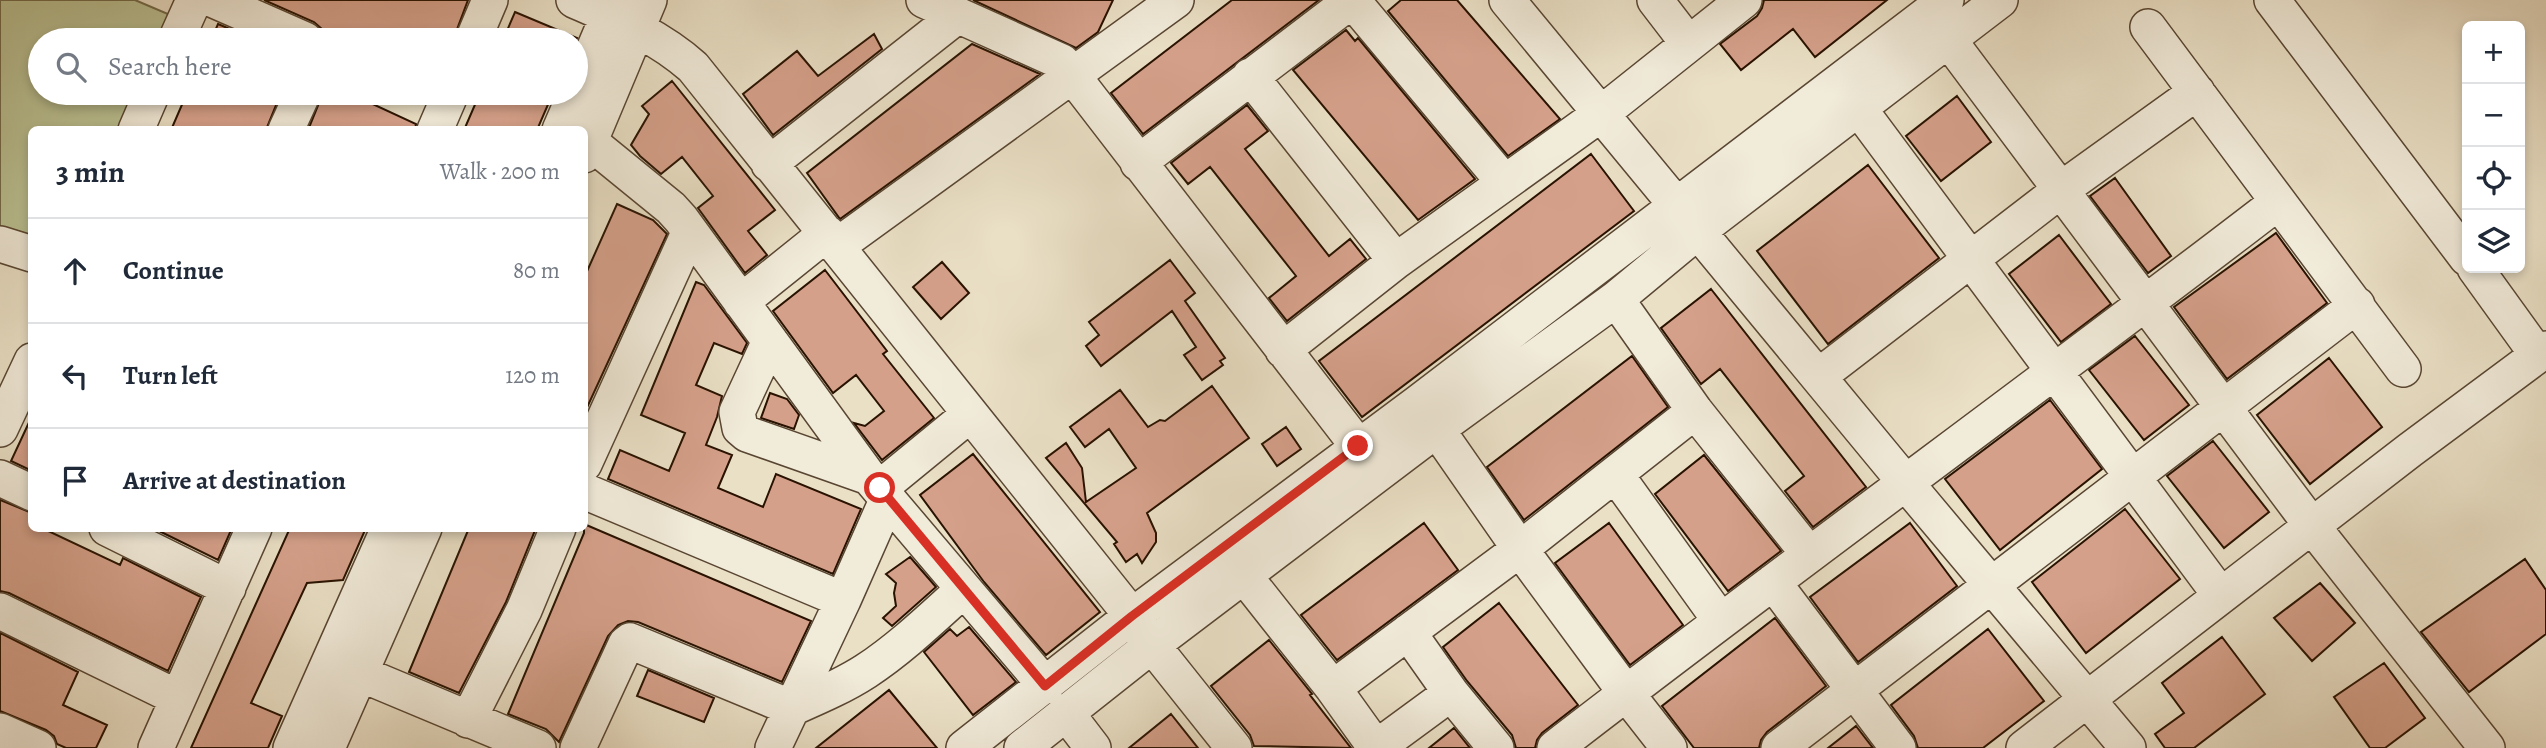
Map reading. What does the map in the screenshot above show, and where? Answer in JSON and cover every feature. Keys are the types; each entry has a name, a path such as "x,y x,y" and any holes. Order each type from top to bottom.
{"street":[{"path":"181,28 194,0"},
{"path":"214,0 277,28"},
{"path":"478,28 490,0"},
{"path":"574,0 627,11 693,67 1132,616 1234,748"},
{"path":"741,302 1073,76 1176,0"},
{"path":"1138,163 1352,0 1504,182"},
{"path":"1507,0 2128,748"},
{"path":"1655,0 1688,43"},
{"path":"1283,350 1396,261 1602,113 1744,0"},
{"path":"964,748 1132,616 1358,446 1428,416 1615,299 1698,231 1848,96 1931,15 2000,0"},
{"path":"2272,0 2462,251"},
{"path":"769,164 936,4 1054,58 1073,76 1358,446"},
{"path":"588,73 627,11"},
{"path":"584,126 627,11"},
{"path":"1931,15 2062,189 2144,305 2312,526 2487,748"},
{"path":"2148,27 2403,369"},
{"path":"1250,76 1396,261"},
{"path":"1819,376 2062,189 2197,92"},
{"path":"1022,748 1152,645 1245,577 1677,203 1848,96"},
{"path":"1848,96 2221,596"},
{"path":"138,126 147,105"},
{"path":"288,126 297,105"},
{"path":"577,105 577,126"},
{"path":"588,149 671,208 879,488 1045,686"},
{"path":"1555,748 1720,620 2278,202"},
{"path":"588,455 689,233"},
{"path":"0,244 28,253"},
{"path":"2024,748 2542,351 2479,273"},
{"path":"1615,299 1695,411 1808,554"},
{"path":"1779,748 2357,305"},
{"path":"770,341 737,412 740,428 747,434 879,488"},
{"path":"0,429 28,370"},
{"path":"1333,688 1520,550 1695,411"},
{"path":"773,748 843,600 879,488 969,415"},
{"path":"1428,416 1520,550 1669,748"},
{"path":"1616,475 1720,620"},
{"path":"0,478 28,491"},
{"path":"588,493 843,600"},
{"path":"114,532 228,588"},
{"path":"156,748 252,532"},
{"path":"291,748 387,532"},
{"path":"327,748 422,532"},
{"path":"468,720 524,610 556,532"},
{"path":"1245,577 1333,688 1376,748 1451,693"},
{"path":"1773,582 1899,748"},
{"path":"578,748 626,644 630,641 792,708 837,688 873,666 963,590"},
{"path":"0,611 178,698"},
{"path":"1408,632 1451,693 1496,748"},
{"path":"361,674 538,748"},
{"path":"1067,714 1093,748"},
{"path":"0,731 38,748"}],"green space":[{"path":"0,0 135,0 175,17 170,28 28,28 28,105 135,105 125,126 28,126 28,234 0,226"}],"building":[{"path":"264,0 468,0 458,28 321,28 314,22"},
{"path":"973,0 1113,0 1098,32 1076,48"},
{"path":"1232,0 1319,0 1143,134 1111,93"},
{"path":"1401,0 1457,0 1560,119 1508,156 1388,11"},
{"path":"1764,0 1887,0 1815,57 1793,29 1741,70 1720,44 1757,16"},
{"path":"515,12 553,28 508,28"},
{"path":"1346,30 1355,41 1358,38 1475,179 1418,220 1293,70"},
{"path":"874,34 882,49 773,135 743,94 797,51 818,76"},
{"path":"972,44 1040,74 840,219 807,173"},
{"path":"672,81 775,210 748,231 767,255 745,273 698,208 713,196 682,157 661,174 631,145 649,114 642,106"},
{"path":"1957,96 1991,142 1941,181 1906,136"},
{"path":"182,105 276,105 268,126 173,126"},
{"path":"318,105 375,105 416,124 416,126 310,126"},
{"path":"475,105 548,105 539,126 466,126"},
{"path":"1247,105 1268,131 1245,149 1329,256 1350,239 1366,259 1287,321 1269,298 1296,276 1210,167 1188,184 1171,163"},
{"path":"1591,154 1634,211 1362,417 1319,361"},
{"path":"1868,165 1939,258 1828,344 1757,251"},
{"path":"2115,178 2171,256 2148,273 2090,196"},
{"path":"617,204 653,220 667,234 588,405 588,269"},
{"path":"2276,233 2327,303 2227,379 2174,307"},
{"path":"2059,235 2111,304 2061,342 2009,274"},
{"path":"1170,260 1195,293 1185,301 1225,358 1220,361 1223,365 1202,380 1184,355 1196,347 1172,311 1101,366 1086,346 1099,335 1089,322"},
{"path":"942,262 969,293 941,319 913,287"},
{"path":"825,270 887,351 883,354 934,418 882,460 854,423 865,426 884,411 856,375 833,393 773,311"},
{"path":"696,282 704,285 747,343 742,354 714,343 696,385 722,396 706,445 732,455 718,488 763,507 776,474 861,509 833,574 608,479 620,450 669,471 685,433 641,415"},
{"path":"1711,289 1866,487 1813,527 1785,491 1804,476 1720,369 1701,384 1661,328"},
{"path":"2135,336 2189,405 2144,440 2089,370"},
{"path":"1632,356 1668,407 1524,520 1487,467"},
{"path":"2329,358 2382,427 2310,484 2257,415"},
{"path":"1212,386 1249,438 1147,513 1156,533 1156,542 1142,563 1137,554 1126,562 1114,544 1117,542 1046,458 1066,443 1082,468 1086,502 1136,468 1109,429 1085,447 1070,427 1120,390 1148,427 1160,420 1165,421"},
{"path":"770,393 787,399 799,415 794,429 761,418"},
{"path":"2050,400 2102,469 2000,550 1945,479"},
{"path":"28,425 28,469 11,461"},
{"path":"1286,427 1301,449 1277,466 1262,444"},
{"path":"2213,441 2269,512 2224,548 2167,476"},
{"path":"973,454 1100,612 1046,655 984,582 920,495"},
{"path":"1704,455 1781,551 1728,591 1655,494"},
{"path":"0,500 28,511 28,532 50,532 120,565 123,558 201,597 168,671 0,591"},
{"path":"2125,509 2180,579 2086,653 2032,582"},
{"path":"1424,523 1458,570 1337,660 1301,615"},
{"path":"1609,523 1683,625 1630,665 1555,563"},
{"path":"1910,523 1957,586 1858,662 1810,597"},
{"path":"588,526 811,621 782,682 638,622 628,621 618,625 608,636 559,742 546,729 508,714 584,533 588,532"},
{"path":"161,532 230,532 218,560"},
{"path":"288,532 364,532 343,580 307,583 251,703 282,716 268,748 191,748"},
{"path":"467,532 534,532 506,602 459,693 409,672"},
{"path":"910,557 936,587 892,626 883,618 896,606 896,583 886,574"},
{"path":"2525,559 2546,590 2546,634 2469,692 2421,632"},
{"path":"2320,583 2355,623 2312,661 2274,618"},
{"path":"1499,603 1578,705 1542,733 1535,748 1516,748 1512,735 1443,647"},
{"path":"1775,618 1826,686 1767,732 1759,748 1694,748 1662,706"},
{"path":"969,627 1016,682 973,715 924,652 950,629 957,636"},
{"path":"1988,629 2044,701 1983,748 1918,748 1914,736 1891,705"},
{"path":"0,633 78,672 63,705 107,725 96,748 66,748 57,744 54,736 46,730 0,711"},
{"path":"2222,637 2265,694 2194,748 2165,748 2155,734 2184,713 2162,683"},
{"path":"1269,640 1351,748 1254,746 1250,735 1211,686"},
{"path":"2384,663 2425,718 2385,748 2370,748 2334,697"},
{"path":"648,670 714,698 704,722 637,696"},
{"path":"889,690 937,748 816,748"},
{"path":"1171,714 1198,748 1129,748"},
{"path":"1856,726 1873,748 1828,748"},
{"path":"1454,728 1470,748 1429,748"}],"route":[{"path":"880,488 1045,686 1132,616 1358,446"}]}
